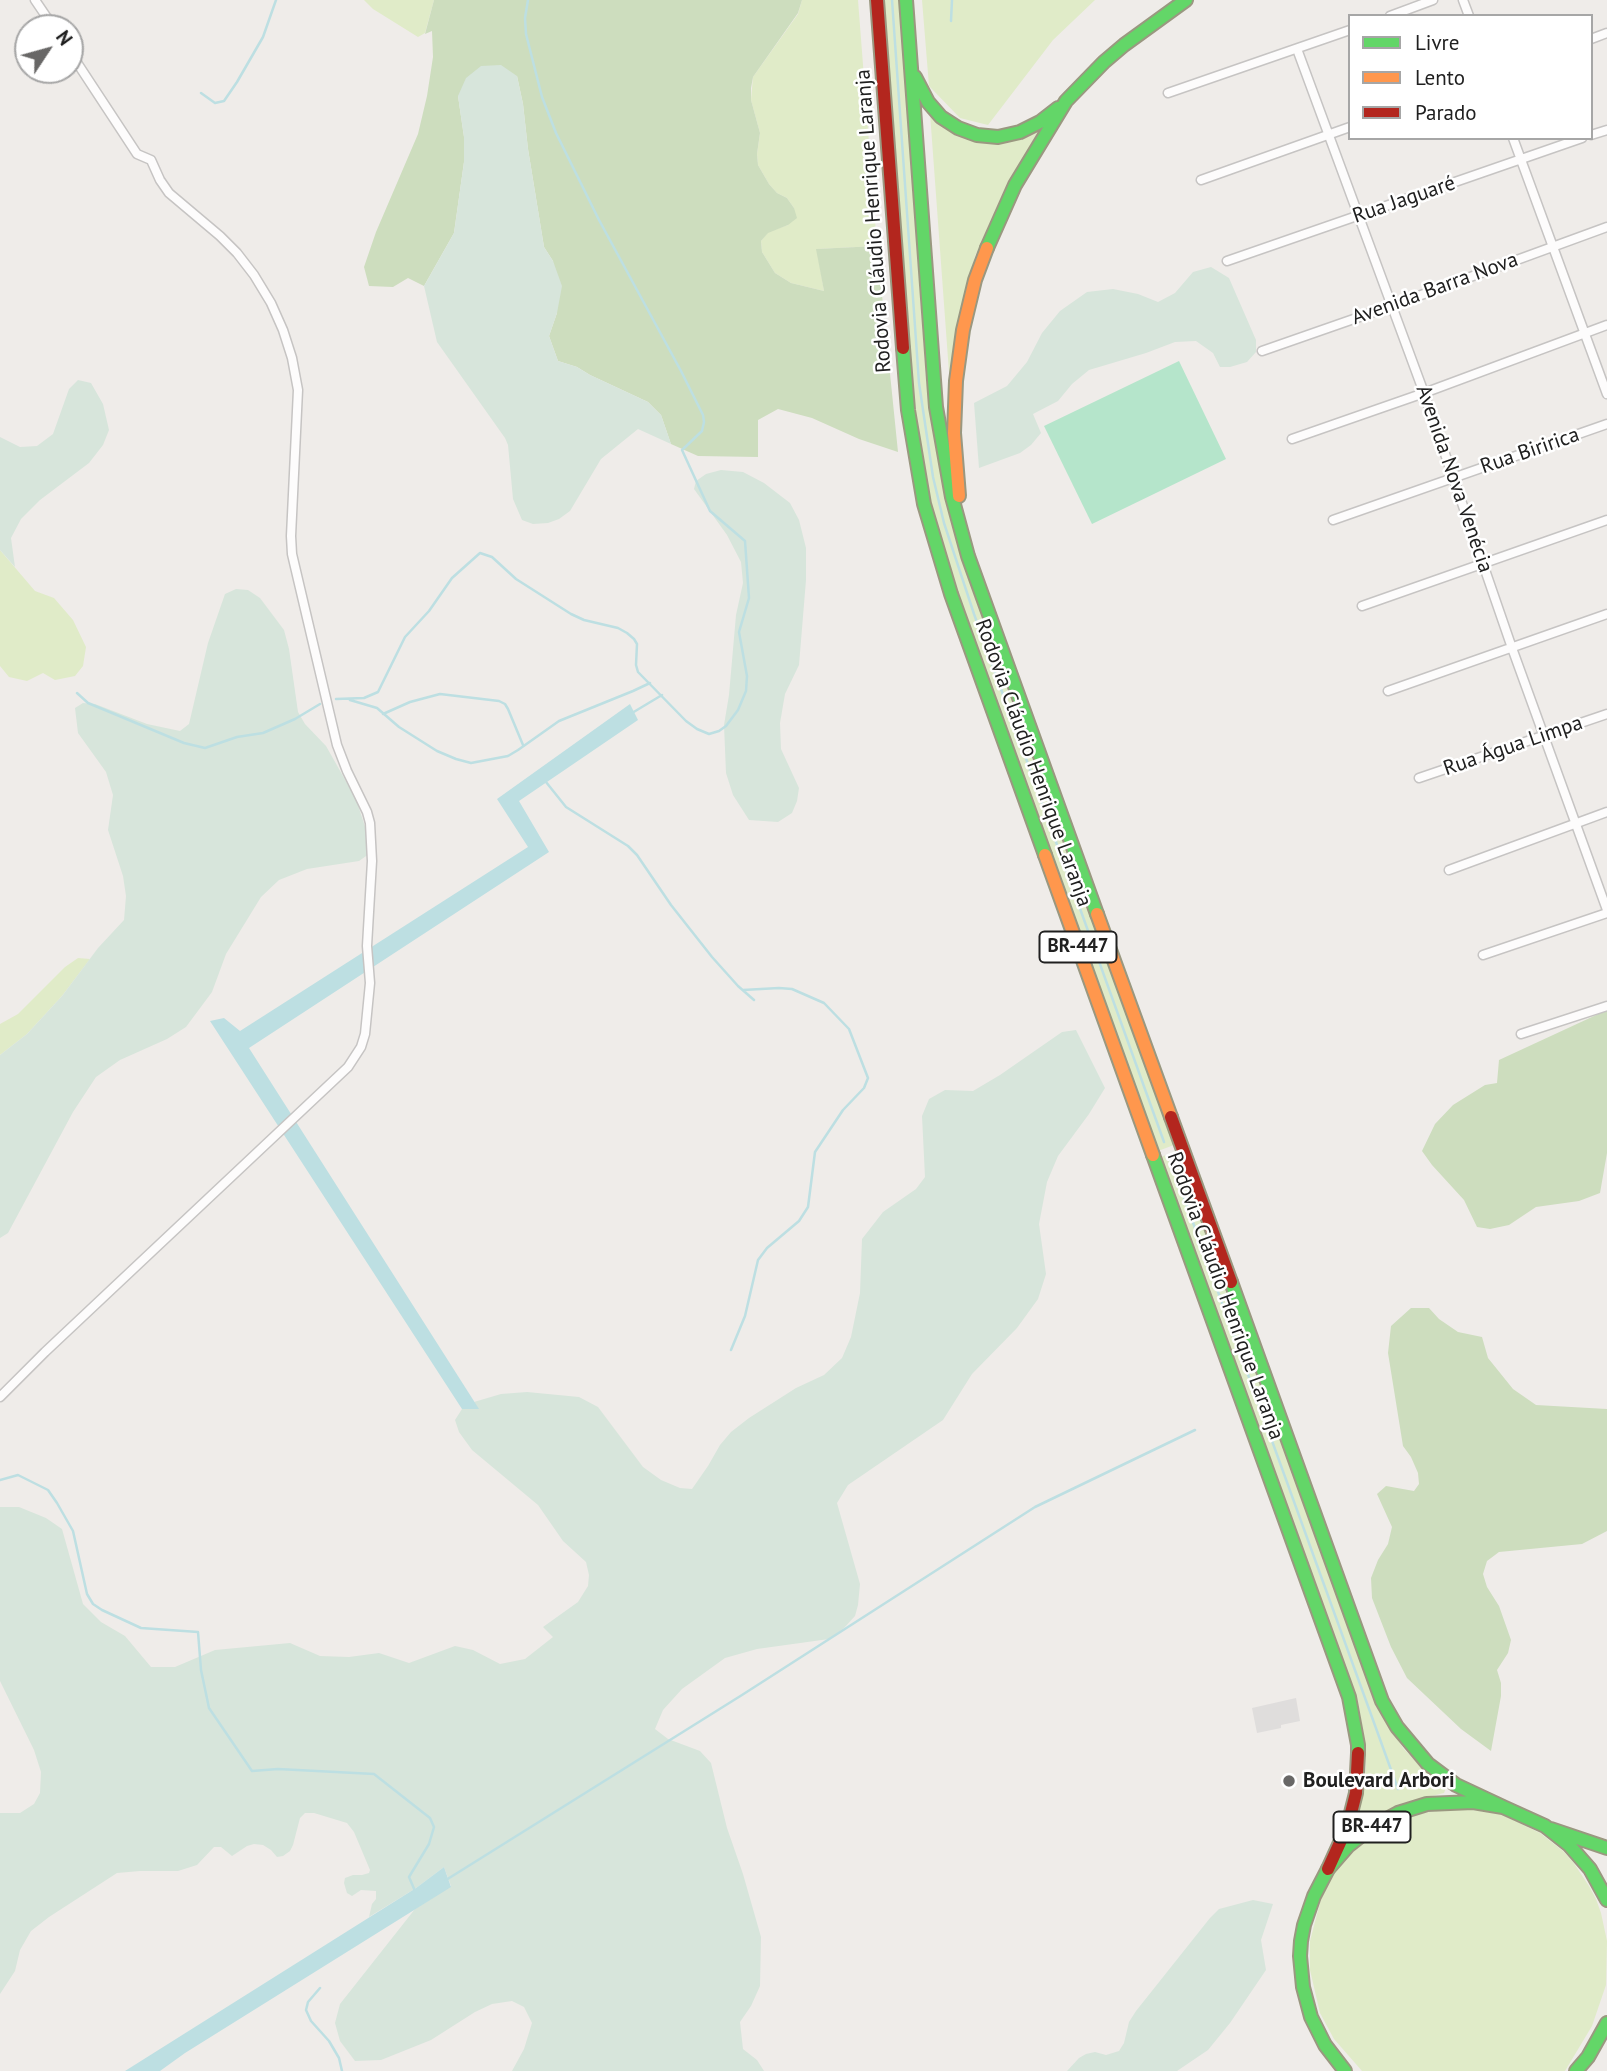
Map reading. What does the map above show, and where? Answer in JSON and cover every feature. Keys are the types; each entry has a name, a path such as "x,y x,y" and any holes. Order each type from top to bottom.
{"main road":[{"name":"Rodovia Cláudio Henrique Laranja","path":"877,0 908,410 924,504 951,594 1349,1697 1358,1745 1357,1785 1349,1825 1328,1870"},
{"name":"Rodovia Cláudio Henrique Laranja","path":"906,0 933,377 939,427 952,497 978,585 1382,1701 1397,1727 1428,1764 1456,1785 1503,1807"},
{"path":"911,65 922,93 934,110 949,123 976,135 998,137 1020,132 1040,122 1124,45 1186,0"},
{"path":"978,585 963,522 955,458 954,407 963,330 975,280 1003,208 1027,163 1066,101"},
{"name":"BR-447","path":"1345,2071 1317,2032 1306,2003 1301,1972 1301,1941 1314,1896 1328,1870 1348,1846 1372,1827 1413,1808 1443,1802 1473,1802 1503,1807 1545,1826 1569,1845 1598,1882 1607,1900"},
{"path":"1545,1826 1607,1848"},
{"path":"1576,2071 1588,2057 1607,2023"}],"street":[{"path":"1395,14 1433,0"},
{"path":"1168,93 1348,31"},
{"name":"Avenida Nova Venécia","path":"1297,49 1424,393 1607,911"},
{"path":"0,1397 348,1067 361,1047 365,1034 370,983 367,946 372,861 370,823 337,745 292,554 298,390 292,358 271,303 254,275 220,236 169,193 151,160 137,154 84,73"},
{"path":"1201,180 1348,128"},
{"path":"1514,140 1607,394"},
{"name":"Rua Jaguaré","path":"1227,261 1576,140"},
{"name":"Avenida Barra Nova","path":"1262,351 1607,227"},
{"path":"1292,439 1607,325"},
{"name":"Rua Biririca","path":"1333,520 1607,424"},
{"path":"1362,606 1607,520"},
{"path":"1388,691 1607,614"},
{"name":"Rua Água Limpa","path":"1419,778 1607,714"},
{"path":"1450,870 1607,812"},
{"path":"1483,955 1607,911"},
{"path":"1521,1034 1607,1006"}],"green space":[{"path":"364,0 434,0 425,33 418,37 373,9"},
{"path":"434,0 802,0 798,13 753,77 751,88 751,100 760,133 758,165 769,184 777,193 787,198 797,218 768,233 761,241 762,252 775,273 791,283 824,291 816,249 877,246 898,452 859,439 812,418 778,409 758,420 758,457 698,456 671,444 661,415 648,402 577,367 558,361 549,336 557,313 553,261 544,247 517,76 458,96 464,137 464,162 454,233 424,286 408,278 393,287 369,286 364,267 418,134 427,96 433,57 432,31 425,34"},
{"path":"802,0 858,0 877,246 817,249 824,291 791,283 775,273 762,252 761,241 768,232 788,225 794,208 787,198 777,193 769,184 758,165 760,133 751,100 753,77 798,14"},
{"path":"882,0 899,0 926,378 946,499 973,587 1174,1145 1158,1151 957,593 930,503 913,410"},
{"path":"922,0 1095,0 1053,40 988,125 960,118 929,86"},
{"path":"930,113 1000,142 1022,138 1042,129 1005,189 975,256 957,323 950,386"},
{"path":"1179,361 1226,459 1092,524 1044,426"},
{"path":"0,550 35,591 54,598 73,620 86,647 83,666 75,676 55,680 43,673 27,681 9,677 0,666"},
{"path":"78,958 90,959 62,996 27,1034 0,1055 0,1024 18,1014 65,967"},
{"path":"1607,1010 1607,1153 1600,1193 1579,1201 1536,1207 1509,1225 1490,1229 1477,1227 1464,1200 1422,1151 1435,1124 1453,1105 1485,1085 1497,1083 1499,1060"},
{"path":"1176,1151 1376,1705 1403,1748 1446,1788 1444,1793 1403,1803 1365,1824 1358,1819 1366,1767 1359,1708 1161,1157"},
{"path":"1411,1308 1429,1308 1458,1332 1482,1337 1488,1358 1513,1389 1536,1405 1607,1409 1607,1531 1582,1544 1499,1552 1487,1561 1483,1574 1487,1587 1499,1606 1511,1640 1508,1653 1497,1670 1501,1696 1491,1751 1461,1729 1407,1678 1391,1647 1372,1598 1371,1578 1388,1544 1392,1527 1377,1494 1386,1486 1414,1491 1419,1484 1418,1473 1403,1446 1388,1353 1391,1326"},
{"path":"1458,1808 1501,1814 1540,1833 1573,1862 1596,1899 1607,1941 1606,1985 1592,2026 1565,2071 1362,2071 1334,2039 1320,2013 1310,1970 1310,1941 1321,1899 1334,1874 1364,1841 1388,1825 1415,1814"}],"shaded area":[{"path":"501,65 517,76 544,247 553,261 562,286 549,336 558,361 577,367 648,402 661,415 671,444 638,429 601,459 570,511 548,523 533,524 522,520 513,499 508,445 437,342 424,286 454,233 464,162 464,137 458,96 466,78 481,66"},
{"path":"1211,267 1229,278 1256,340 1256,352 1247,362 1220,367 1213,353 1196,341 1175,342 1089,370 1072,384 1058,401 1033,414 1041,433 1031,445 1020,453 979,468 974,403 1007,386 1027,362 1042,333 1060,311 1087,292 1113,289 1138,294 1158,302 1175,293 1193,272"},
{"path":"78,380 91,383 103,404 109,430 103,445 89,463 40,500 21,519 11,538 15,567 0,550 0,437 20,447 37,446 53,434 69,389"},
{"path":"721,470 743,472 764,483 790,503 799,520 806,548 799,665 785,694 780,723 781,749 799,788 792,813 778,822 749,820 733,795 726,773 724,725 736,615 743,583 741,562 727,535 694,489 696,481 706,474"},
{"path":"236,589 248,590 260,598 284,630 298,712 305,724 326,746 356,799 370,842 369,854 359,861 307,869 279,880 261,897 226,954 212,992 186,1027 167,1039 120,1060 96,1077 73,1112 8,1233 0,1238 0,1055 27,1034 62,996 98,948 124,920 126,896 123,876 108,830 113,795 106,772 78,733 75,708 83,703 95,704 147,724 180,731 189,724 208,643 225,594"},
{"path":"1076,1030 1105,1088 1058,1156 1047,1182 1039,1224 1046,1274 1038,1299 1017,1328 972,1374 943,1420 848,1485 837,1503 860,1584 855,1616 829,1639 757,1649 725,1658 682,1689 663,1710 655,1729 668,1739 700,1751 711,1763 727,1828 761,1937 760,1986 740,2022 743,2049 757,2060 764,2071 512,2071 524,2049 532,2023 524,2007 512,2001 492,2004 431,2040 381,2060 355,2061 340,2041 335,2023 340,2004 415,1909 451,1886 444,1867 369,1917 376,1891 361,1890 352,1896 347,1893 344,1883 345,1878 369,1873 370,1870 354,1832 347,1823 314,1813 305,1813 300,1818 293,1845 283,1856 277,1857 263,1845 247,1846 232,1856 221,1847 214,1847 197,1865 178,1871 117,1873 31,1931 20,1950 15,1971 0,1994 0,1813 20,1813 34,1804 40,1793 41,1772 34,1750 0,1681 0,1507 19,1507 46,1518 62,1529 83,1604 101,1622 125,1636 151,1667 175,1667 215,1650 290,1643 320,1656 349,1657 379,1653 409,1663 455,1646 473,1650 500,1664 525,1659 553,1637 543,1627 578,1602 588,1586 586,1562 563,1541 538,1505 472,1450 459,1432 455,1420 462,1409 478,1409 474,1402 501,1394 527,1392 579,1397 598,1407 643,1467 661,1480 680,1488 692,1489 731,1432 796,1388 824,1375 842,1358 851,1337 860,1293 862,1239 883,1212 916,1189 925,1177 922,1116 929,1099 945,1090 973,1091 1062,1032"},
{"path":"1296,1698 1300,1721 1257,1733 1252,1708"},
{"path":"1253,1900 1273,1904 1261,1940 1266,1970 1208,2050 1177,2071 1067,2071 1086,2054 1095,2052 1106,2055 1119,2051 1124,2043 1129,2022 1136,2011 1210,1918 1219,1909"}],"water":[{"path":"630,704 638,720 519,801 549,852 249,1048 479,1409 462,1409 210,1021 224,1018 240,1031 528,847 497,799"},
{"path":"444,1867 451,1887 160,2071 125,2071 416,1888"}],"waterway":[{"path":"201,93 215,103 224,101 263,37 276,0"},
{"path":"336,699 364,698 378,692 405,637 429,611 452,578 480,553 492,557 516,579 571,614 627,633 637,644 638,672 697,729 709,734 726,726 738,710 746,691 747,676 739,632 749,598 745,541 710,511 682,450 702,431 703,415 556,133 542,97 526,34 528,0"},
{"path":"892,0 919,383 933,477 944,523 974,614 1164,1142"},
{"path":"951,21 952,0"},
{"path":"350,700 377,708 399,727 437,751 471,763 508,756 559,721 650,683"},
{"path":"77,693 88,703 184,743 205,748 237,737 263,733 320,704"},
{"path":"383,714 410,702 440,694 499,701 508,709 523,745"},
{"path":"632,713 662,695"},
{"path":"546,782 566,807 628,846 637,855 671,905 712,957 754,1000"},
{"path":"731,1350 745,1316 758,1260 767,1248 799,1221 808,1207 815,1152 843,1110 864,1088 868,1078 849,1029 824,1003 792,989 743,990"},
{"path":"1170,1159 1398,1789"},
{"path":"446,1880 1035,1507 1195,1430"},
{"path":"0,1480 18,1475 48,1490 73,1531 87,1594 93,1604 141,1628 198,1632 201,1670 209,1708 252,1771 278,1769 374,1774 430,1818 434,1827 429,1844 409,1877 415,1891"},
{"path":"320,1988 308,2002 306,2010 311,2021 329,2041 339,2058 342,2071"}],"traffic: fast":[{"path":"906,0 936,407 952,497 968,556 1097,914"},
{"path":"1066,101 1124,45 1186,0"},
{"path":"915,77 928,102 941,117 958,128 977,135 998,137 1020,132 1040,122 1058,108"},
{"path":"987,248 1015,185 1066,101"},
{"path":"903,348 908,410 924,504 951,594 1045,855"},
{"path":"1153,1155 1349,1697 1358,1753"},
{"path":"1231,1282 1382,1701 1397,1727 1428,1764 1456,1785 1503,1807"},
{"path":"1345,2071 1325,2045 1311,2017 1303,1987 1301,1941 1314,1896 1328,1869 1348,1846 1372,1827 1398,1813 1427,1804 1473,1802 1503,1807 1545,1826 1569,1845 1590,1869 1607,1900"},
{"path":"1551,1829 1607,1848"},
{"path":"1576,2071 1588,2057 1607,2023"}],"traffic: slow":[{"path":"959,496 954,433 956,381 963,330 975,280 987,248"},
{"path":"1045,855 1153,1155"},
{"path":"1097,914 1171,1117"}],"traffic: jam":[{"path":"877,0 903,348"},
{"path":"1171,1117 1231,1282"},
{"path":"1328,1869 1348,1825 1356,1793 1358,1753"}],"place":[{"name":"Boulevard Arbori","path":"1289,1781"}]}
